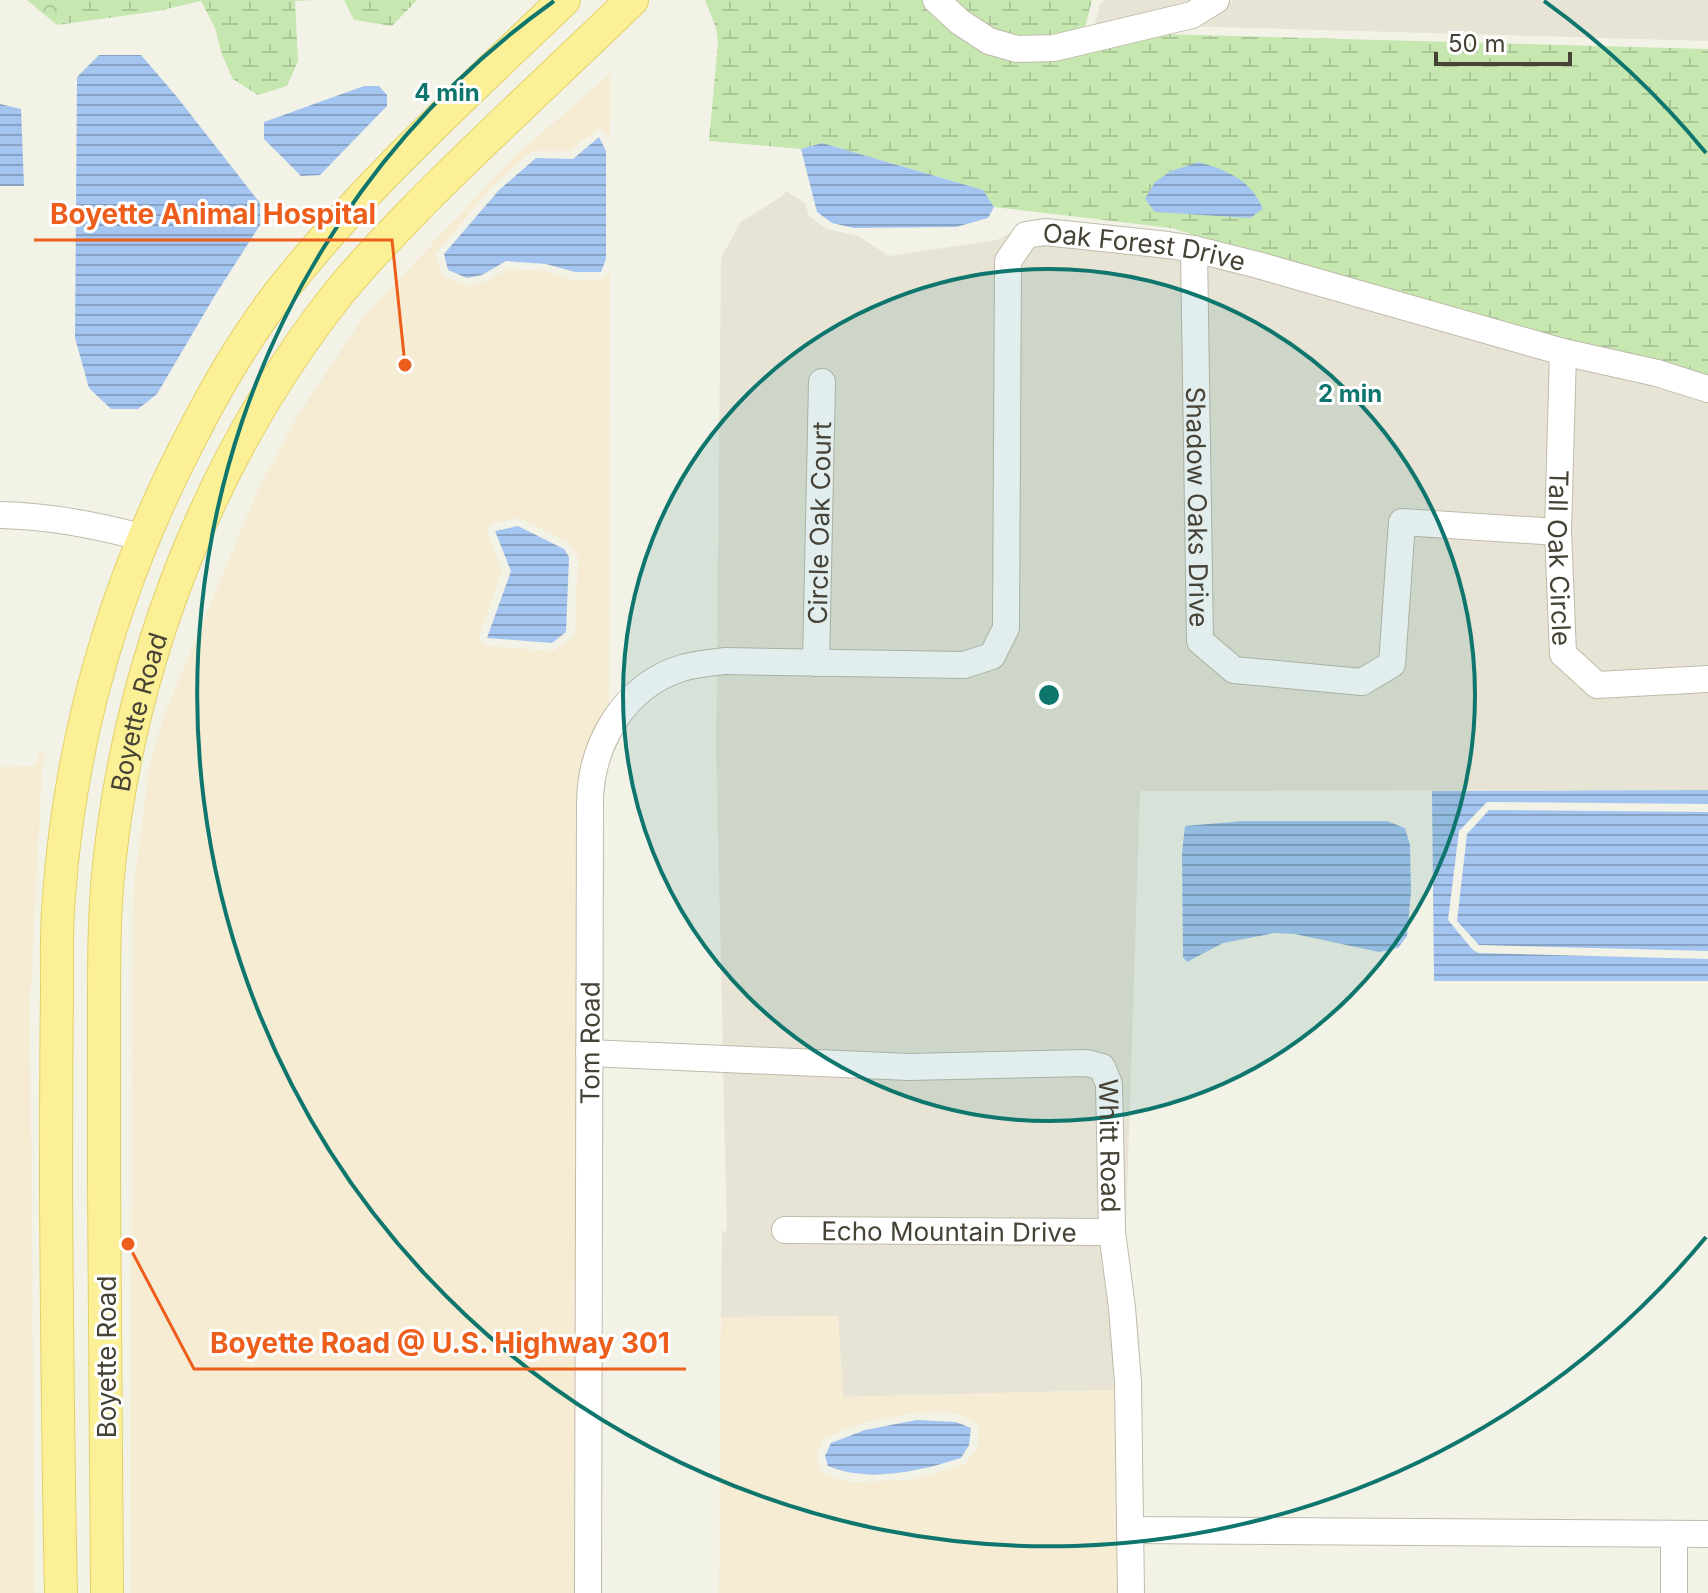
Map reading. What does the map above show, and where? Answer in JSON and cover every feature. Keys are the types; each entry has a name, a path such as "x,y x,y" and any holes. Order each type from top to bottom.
{"main road":[{"name":"Boyette Road","path":"61,1593 55,1104 58,902 79,746 109,630 173,470 219,385 281,292 341,221 437,122 564,0"},
{"name":"Boyette Road","path":"107,1593 105,916 116,815 129,743 160,628 203,516 225,471 280,376 336,296 368,257 632,0"}],"street":[{"path":"936,0 960,22 989,41 1017,49 1054,48 1192,15 1216,0"},
{"name":"Oak Forest Drive","path":"816,663 964,665 992,656 1006,628 1008,261 1026,235 1045,232 1194,249 1563,352 1657,373 1708,389"},
{"name":"Shadow Oaks Drive","path":"1194,249 1200,641 1234,670 1362,682 1392,664 1402,522 1558,532"},
{"name":"Tall Oak Circle","path":"1563,352 1558,532 1563,654 1597,685 1708,679"},
{"name":"Circle Oak Court","path":"816,663 822,382"},
{"path":"0,515 60,520 144,538"},
{"name":"Tom Road","path":"588,1593 590,791 593,768 611,724 629,701 657,678 680,668 724,661 816,663"},
{"name":"Whitt Road","path":"589,1053 909,1067 1095,1064 1102,1067 1109,1084 1112,1232 1128,1382 1131,1593"},
{"name":"Echo Mountain Drive","path":"785,1230 1112,1232"},
{"path":"1130,1530 1708,1534"},
{"path":"1674,1534 1674,1593"}],"shaded area":[{"path":"1105,0 1198,0 1109,25 1095,24 1100,4"},
{"path":"1234,0 1708,0 1708,41 1181,26 1195,23"},
{"path":"611,73 610,141 605,132 598,129 569,151 532,151 492,186 436,254 442,276 467,286 486,281 508,269 545,271 575,280 603,279 610,272 609,710 603,719 578,1593 131,1593 133,892 149,767 164,715 259,487 298,415 364,316 515,156","holes":["520,518 568,542 578,557 575,632 572,638 553,651 486,646 478,640 502,571 487,531 489,526"]},
{"path":"786,191 805,203 809,216 827,229 858,236 889,256 997,240 1028,224 1018,230 996,626 984,649 962,656 827,654 832,373 812,372 806,653 717,653 721,258 741,222"},
{"path":"1033,244 1183,257 1189,641 1227,676 1398,671 1412,532 1548,540 1553,654 1589,691 1708,688 1708,790 1140,791 1125,1257 1113,1067 1116,1063 1110,1060 909,1058 723,1051 717,671 996,665 1018,264"},
{"path":"1204,261 1553,358 1548,522 1403,513 1382,659 1359,673 1238,661 1210,637"},
{"path":"1573,364 1708,399 1708,670 1601,675 1573,650 1568,532"},
{"path":"40,752 45,752 30,1006 35,1593 0,1593 0,767 34,766"},
{"path":"723,1069 1091,1073 1099,1085 1102,1223 775,1220 774,1238 1103,1241 1118,1390 843,1397 838,1316 721,1317 722,1233 727,1230"},
{"path":"838,1316 843,1397 1118,1390 1121,1593 719,1593 721,1317","holes":["915,1413 960,1415 979,1425 977,1449 964,1465 910,1480 853,1482 822,1472 816,1456 825,1438 862,1423"]}],"green space":[{"path":"27,0 84,0 57,25"},
{"path":"84,0 315,0 295,1 298,61 287,86 258,95 233,79 215,28 201,1 158,11 57,25"},
{"path":"344,0 417,0 392,26 354,20"},
{"path":"705,0 1092,0 1084,32 1708,49 1708,389 1171,228 994,207 983,190 822,143 801,149 709,141 718,43 716,28"}],"water":[{"path":"99,55 141,55 260,203 260,225 157,394 138,409 111,409 89,388 75,338 77,77"},
{"path":"364,86 379,86 387,95 387,106 320,175 301,176 264,139 264,122"},
{"path":"0,104 21,109 24,186 0,186"},
{"path":"599,137 606,151 606,259 601,272 575,272 546,264 506,261 482,275 467,278 448,270 444,254 499,190 536,158 573,159"},
{"path":"822,143 983,190 994,207 988,218 956,227 854,228 832,223 817,212 801,149"},
{"path":"1199,162 1245,183 1263,209 1250,218 1155,212 1145,199 1155,182 1171,171"},
{"path":"518,526 564,549 569,557 566,632 552,643 487,638 511,571 495,531"},
{"path":"1708,790 1708,804 1487,802 1459,831 1448,920 1479,953 1708,959 1708,981 1434,981 1432,791"},
{"path":"1489,810 1708,812 1708,951 1479,945 1457,921 1467,834"},
{"path":"1243,821 1387,821 1405,828 1410,845 1411,891 1407,936 1398,948 1379,952 1295,934 1274,933 1223,943 1187,962 1183,957 1182,853 1185,826"},
{"path":"917,1420 956,1422 971,1428 969,1445 961,1458 894,1473 860,1474 828,1466 825,1456 831,1443 865,1430"}],"place":[{"name":"Boyette Animal Hospital","path":"405,365"},
{"name":"Boyette Road @ U.S. Highway 301","path":"128,1244"}]}
